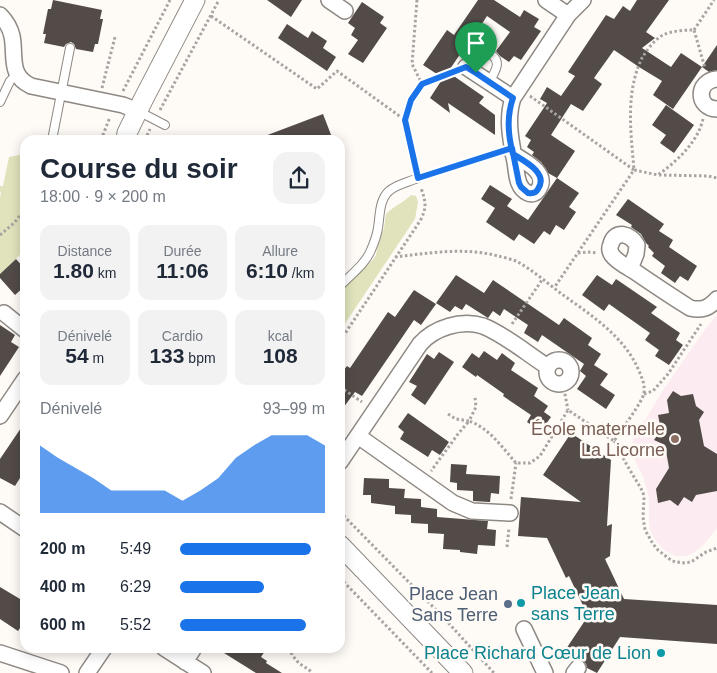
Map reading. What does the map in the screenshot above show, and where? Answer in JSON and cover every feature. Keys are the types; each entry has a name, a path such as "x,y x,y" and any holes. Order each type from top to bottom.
{"street":[{"path":"127,135 195,0"},
{"path":"329,0 346,11"},
{"path":"546,0 568,15"},
{"path":"512,151 509,122 511,104 516,93 568,15 583,0"},
{"path":"0,15 10,29 12,37 14,78 20,79 31,86 117,104 138,111"},
{"path":"471,70 490,82 516,93"},
{"path":"713,80 704,86 701,95 705,104 713,108"},
{"path":"630,269 690,308 701,310 713,303"},
{"path":"4,312 20,326"},
{"path":"345,455 420,344 434,331 451,326 472,324 481,326 503,337 548,367 558,360 568,364 571,375 563,384"},
{"path":"0,416 20,386"},
{"path":"358,436 453,503 472,511 510,513"},
{"path":"0,512 20,526"},
{"path":"345,550 462,673"},
{"path":"524,629 545,673"},
{"path":"0,653 61,673"},
{"path":"87,673 101,653"},
{"path":"172,653 203,673"},
{"path":"185,662 191,653"}],"lane":[{"path":"53,135 70,48"},
{"path":"471,70 481,53 490,53 498,62 490,82"},
{"path":"0,79 14,78"},
{"path":"0,102 14,78"},
{"path":"138,111 164,126"},
{"path":"345,281 364,261 370,251 378,228 383,201 388,192 394,187 418,178"}],"path":[{"path":"103,135 170,0"},
{"path":"147,135 219,0"},
{"path":"417,0 412,64 422,84"},
{"path":"554,288 634,170 630,115 632,88 637,69 648,49 660,37 668,33 694,30 714,0"},
{"path":"211,16 317,89 337,71 405,120"},
{"path":"694,30 713,80"},
{"path":"99,100 115,37"},
{"path":"345,333 424,213 425,199 418,178 405,120 411,100 422,84 471,70"},
{"path":"516,93 634,170 658,175 708,176 717,178"},
{"path":"658,175 684,154 701,127 702,121 713,108"},
{"path":"418,178 512,151"},
{"path":"0,235 20,215"},
{"path":"503,337 542,280"},
{"path":"644,394 653,391 668,374 713,303"},
{"path":"563,384 568,410"},
{"path":"345,390 375,411"},
{"path":"448,414 456,419 469,421 476,407 475,397"},
{"path":"614,441 622,450 624,460 643,492 645,530 658,550 672,561 682,564 691,562 706,552 717,548"},
{"path":"345,517 443,617 494,673"},
{"path":"345,583 432,673"},
{"path":"292,653 298,663 312,673"}],"shaded area":[{"name":"École maternelle La Licorne","path":"717,315 717,528 695,552 686,556 676,556 664,550 651,532 649,524 649,498 643,476 632,451 632,444 635,435 665,387"}],"green space":[{"path":"20,155 20,255 0,274 0,186 3,186 9,157"},
{"path":"411,195 416,196 418,202 415,219 345,324 345,287 376,255 386,214"}],"building":[{"path":"53,0 102,10 100,19 103,19 98,44 95,44 93,52 76,49 71,42 64,47 44,43 46,34 43,34 48,9 51,9"},
{"path":"267,0 302,0 291,17"},
{"path":"478,0 494,0 520,17 524,10 539,19 534,27 541,31 521,60 514,56 509,62 496,51 510,32 487,16 448,72 484,97 479,103 495,115 495,135 448,103 450,113 430,98 443,78 423,65 447,30 454,35"},
{"path":"637,0 669,0 646,32 655,38 642,48 671,67 681,53 702,67 673,109 653,95 662,81 614,50 594,78 602,84 583,111 571,104 551,135 575,151 557,178 548,173 541,162 532,155 534,152 527,147 531,140 525,136 547,103 540,99 547,87 561,96 575,76 568,72 606,15 614,19 623,6 630,11"},
{"path":"362,2 384,17 380,23 387,28 363,63 348,54 358,40 351,35 355,28 348,23"},
{"path":"287,24 308,38 312,31 327,41 323,48 336,57 327,71 278,38"},
{"path":"717,45 717,70 709,72 702,67"},
{"path":"666,105 694,125 674,153 660,143 666,135 652,125"},
{"path":"323,114 331,135 268,135"},
{"path":"557,178 579,193 569,207 576,212 564,230 556,225 550,235 544,231 534,244 519,234 514,241 486,222 495,208 481,199 490,185 512,199 507,206 528,220"},
{"path":"628,199 664,224 659,231 673,240 669,247 697,266 688,281 680,276 675,283 661,273 665,266 652,256 654,253 648,247 641,234 631,227 632,225 616,215"},
{"path":"16,259 20,263 20,290 15,295 0,278 0,274"},
{"path":"456,275 484,293 493,280 559,325 564,318 592,338 588,345 601,354 594,365 608,374 600,385 615,395 606,409 577,389 586,376 580,371 584,364 542,335 538,342 524,333 528,325 504,309 500,316 493,311 488,318 466,304 462,310 455,306 450,312 436,303"},
{"path":"597,275 612,285 616,279 657,307 651,313 680,333 676,340 683,345 669,365 655,356 659,350 645,340 650,333 609,304 604,311 582,295"},
{"path":"414,290 436,304 421,325 414,320 362,396 355,392 345,405 345,369 347,366 350,368 388,312 395,317"},
{"path":"0,325 15,335 11,342 19,347 0,376"},
{"path":"484,351 497,360 502,353 515,363 511,370 538,388 534,396 548,406 544,412 551,417 541,431 527,422 531,415 477,375 476,377 462,367 472,353 479,358"},
{"path":"439,352 454,362 425,405 411,395 417,386 409,382 427,354 434,359"},
{"path":"673,391 681,396 693,394 696,406 704,412 699,420 704,446 717,454 717,491 696,495 692,502 684,497 678,506 670,500 658,503 656,489 669,468 665,445 654,440 661,430 658,415 669,413 667,400"},
{"path":"408,413 449,442 440,455 432,450 428,457 400,439 404,432 398,427"},
{"path":"20,429 20,478 15,486 0,478 0,459"},
{"path":"571,433 611,460 607,526 612,524 610,556 605,559 624,599 717,605 717,644 620,637 597,673 587,668 583,660 575,659 564,652 588,616 569,576 566,578 547,538 518,536 521,497 581,502 543,475"},
{"path":"451,464 467,465 466,474 500,476 499,494 491,493 490,502 473,501 473,491 457,490 457,483 450,482"},
{"path":"364,478 389,479 389,488 405,489 404,498 421,499 421,507 437,509 437,517 488,521 487,529 496,530 495,546 478,545 477,554 443,549 444,534 428,533 428,524 411,523 411,515 395,514 395,506 371,503 371,495 363,495"},
{"path":"0,587 20,599 20,628 18,631 0,619"},
{"path":"224,653 264,653 261,657 267,661 266,663 282,673 256,673"}],"place":[{"name":"École maternelle La Licorne","path":"675,439"},
{"name":"Place Jean sans Terre","path":"521,603"},
{"name":"Place Jean Sans Terre","path":"508,604"},
{"name":"Place Richard Cœur de Lion","path":"661,653"}],"route":[{"path":"476,73 466,67 446,74 422,84 411,100 405,120 418,178 512,148 513,154 518,180 519,183 529,194 534,193 540,186 541,177 533,167 513,154 509,122 513,98 476,73"}]}
